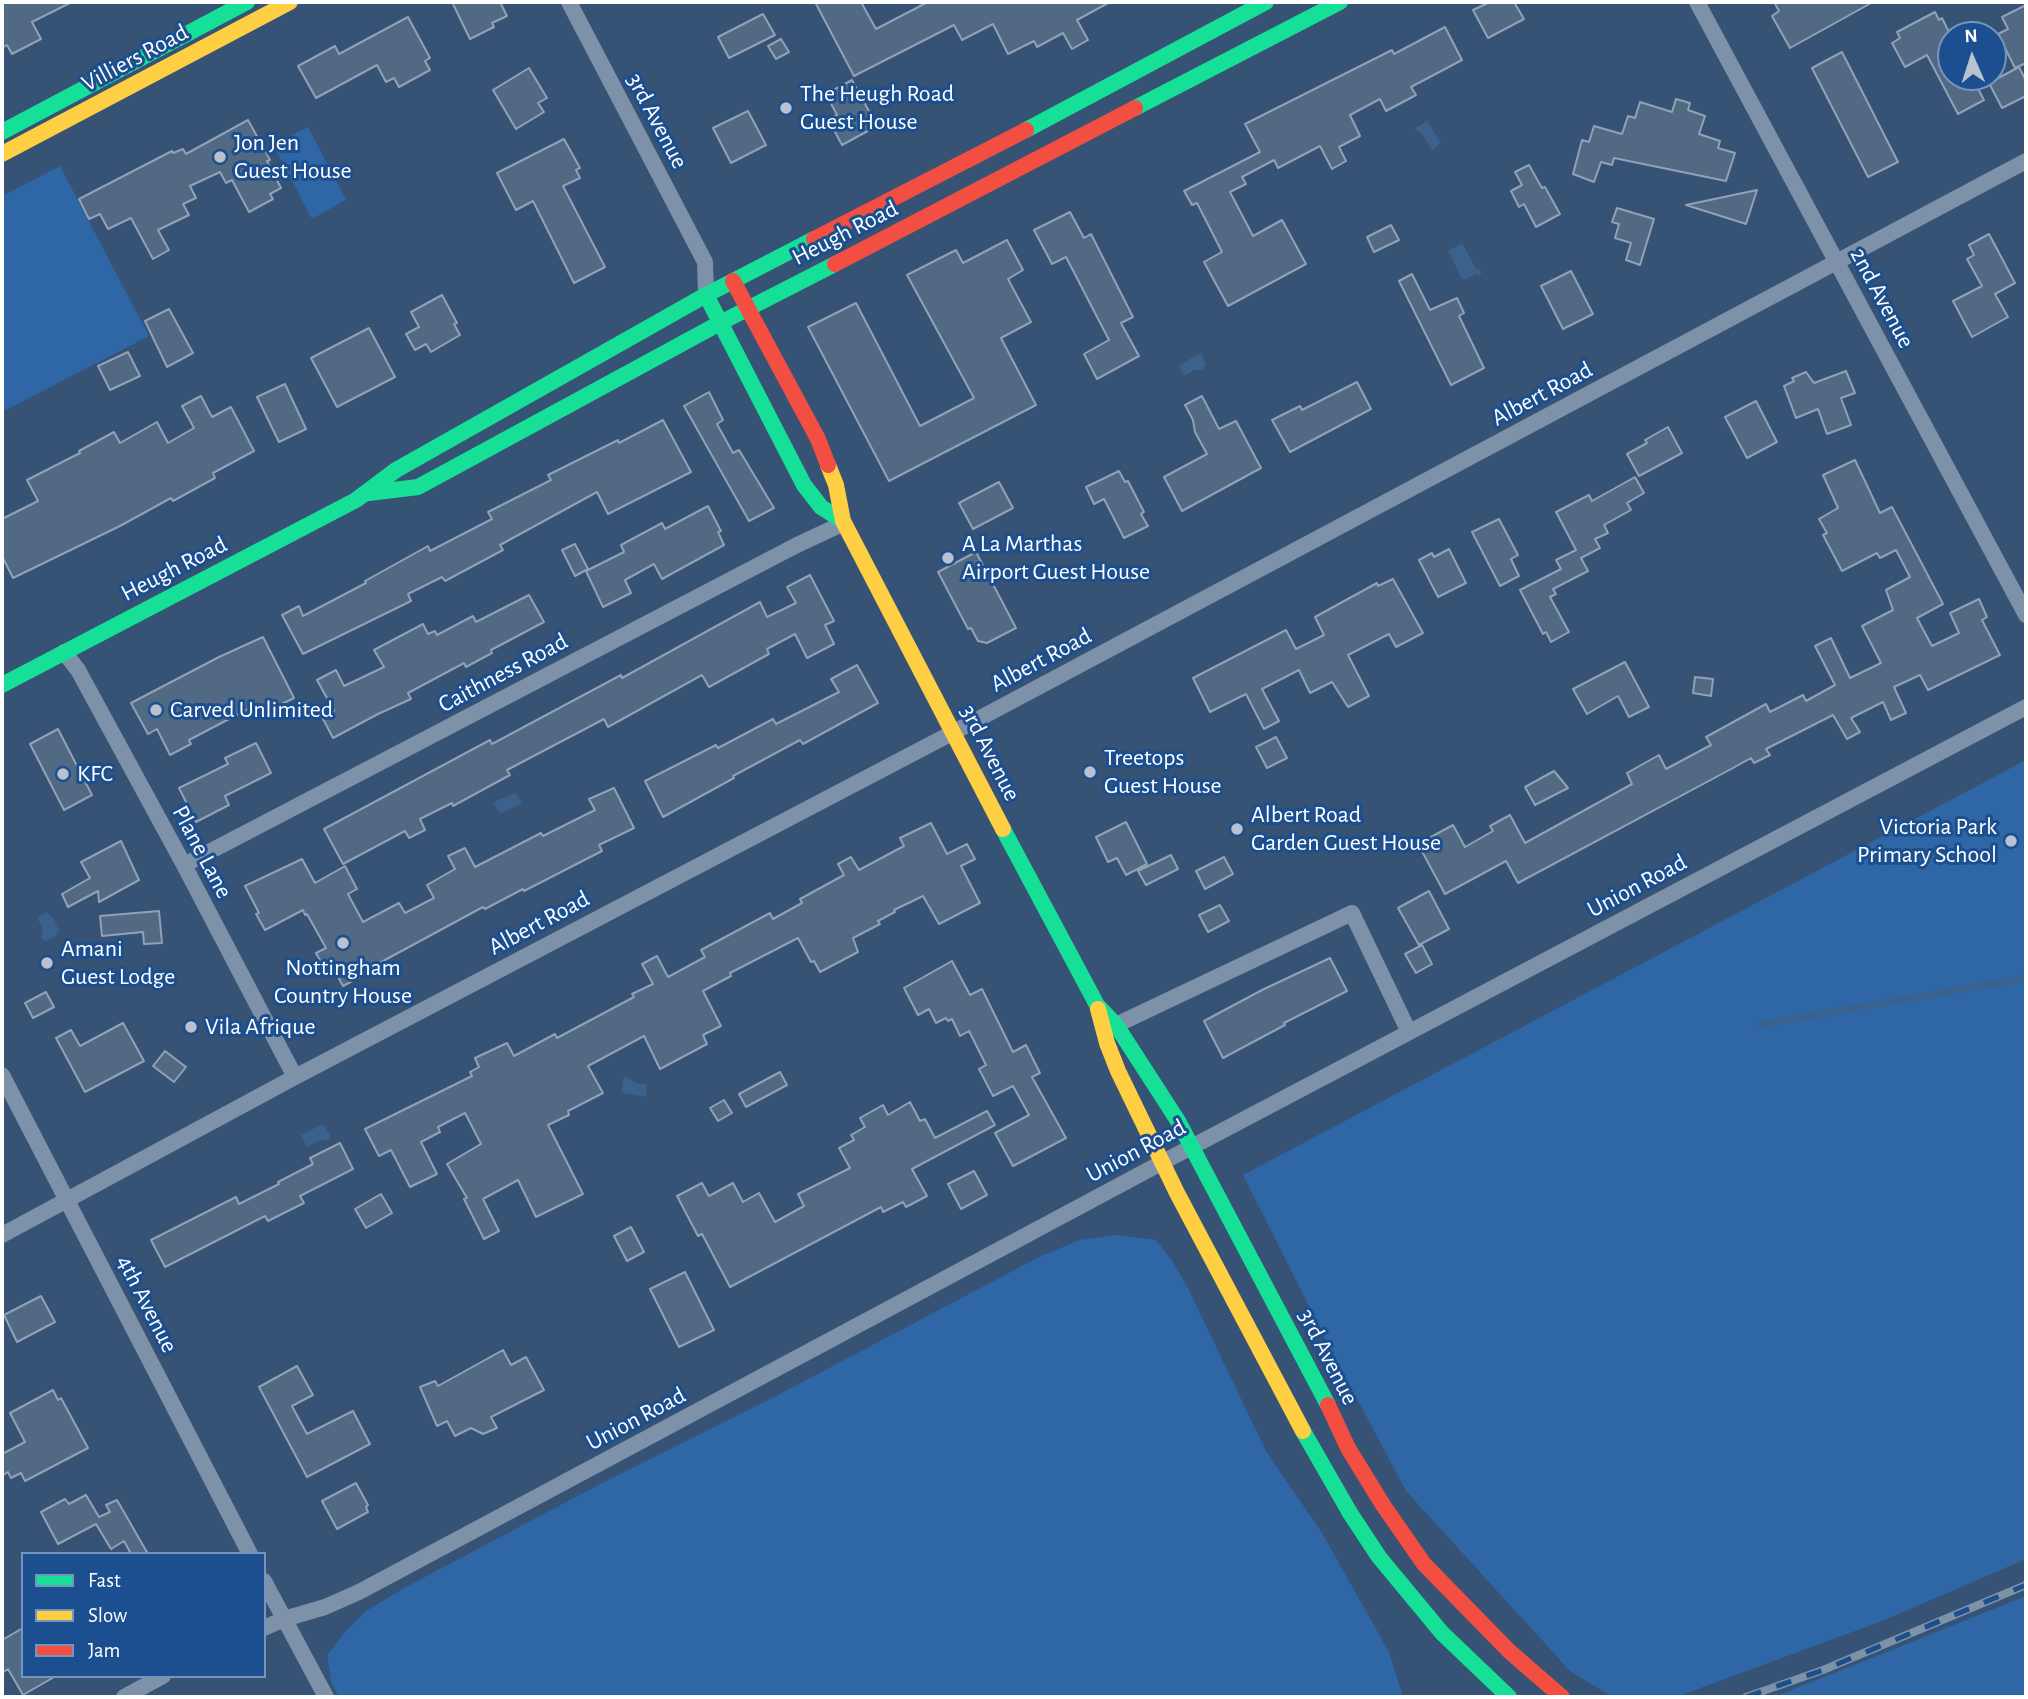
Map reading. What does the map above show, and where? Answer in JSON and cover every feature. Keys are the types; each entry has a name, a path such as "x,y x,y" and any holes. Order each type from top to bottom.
{"street":[{"name":"Villiers Road","path":"2,132 247,2"},
{"name":"Villiers Road","path":"2,154 290,2"},
{"name":"3rd Avenue","path":"569,2 705,262 706,295 804,485 821,507 843,522"},
{"name":"Heugh Road","path":"2,685 368,493 396,470 706,295 1069,108 1266,2"},
{"name":"Heugh Road","path":"368,493 418,487 748,308 1340,2"},
{"name":"2nd Avenue","path":"1697,2 2026,615"},
{"path":"57,103 66,120"},
{"name":"Albert Road","path":"2,1235 295,1077 954,732 2026,161"},
{"name":"3rd Avenue","path":"705,262 733,281 748,308 818,439 836,485 843,522 1046,913 1097,1005 1116,1026 1178,1121 1315,1378 1348,1448 1433,1574 1509,1651 1562,1697"},
{"name":"Caithness Road","path":"184,865 843,522"},
{"name":"Plane Lane","path":"64,652 78,670 184,865 295,1077"},
{"name":"Union Road","path":"266,1627 359,1592 1163,1162 2026,707"},
{"path":"1116,1026 1352,913 1409,1032"},
{"name":"3rd Avenue","path":"1097,1005 1118,1071 1163,1162 1271,1373 1350,1513 1379,1557 1442,1633 1509,1697"},
{"name":"4th Avenue","path":"2,1075 249,1552"},
{"path":"266,1585 326,1697"},
{"path":"124,1697 159,1678"}],"shaded area":[{"path":"1427,121 1441,143 1432,150 1422,134 1414,129"},
{"path":"308,127 346,200 312,219 273,145"},
{"path":"60,166 149,336 2,412 2,196"},
{"path":"1462,243 1476,269 1482,271 1480,276 1475,274 1464,280 1461,277 1448,251"},
{"path":"1201,353 1206,364 1202,370 1194,370 1184,376 1179,365"},
{"path":"2026,760 2026,1559 1885,1620 1676,1697 1612,1697 1570,1671 1406,1491 1243,1175"},
{"path":"516,793 522,803 500,814 493,802"},
{"path":"46,912 54,919 59,931 46,941 41,938 43,930 37,917"},
{"path":"626,1076 635,1083 647,1085 646,1097 622,1093 623,1078"},
{"path":"323,1124 330,1135 329,1141 320,1140 307,1147 301,1135"},
{"path":"1117,1235 1156,1240 1171,1259 1188,1288 1266,1451 1322,1533 1389,1652 1403,1697 339,1697 331,1681 327,1655 366,1611 404,1588 1041,1256 1080,1240"},
{"path":"2026,1596 2026,1697 1774,1697"}],"building":[{"path":"2,2 72,2 32,22 41,39 12,54 7,45 2,48"},
{"path":"452,2 500,2 507,16 492,23 494,27 470,39"},
{"path":"815,2 861,2 876,29 928,2 1110,2 1077,20 1088,40 1072,49 1063,33 1037,47 1034,41 1008,54 993,24 962,40 954,25 854,76"},
{"path":"1490,2 1514,2 1524,19 1488,38 1473,10"},
{"path":"1774,2 1873,2 1790,48 1772,16 1779,11"},
{"path":"2026,5 2026,63 2015,68 2007,52 2007,21 2002,17"},
{"path":"1935,12 1939,20 1942,18 1944,21 1937,21 1937,74 1927,55 1905,67 1892,43 1900,38 1897,32"},
{"path":"763,14 775,35 729,58 718,37"},
{"path":"408,17 430,58 425,61 430,70 399,87 394,78 386,82 377,65 316,98 298,66 335,46 339,54"},
{"path":"1445,27 1462,60 1411,87 1416,95 1386,111 1380,99 1350,115 1360,136 1339,147 1346,161 1332,169 1320,146 1278,168 1274,160 1242,177 1246,184 1230,192 1253,236 1282,220 1306,264 1228,306 1204,262 1222,252 1197,203 1192,205 1184,191 1260,152 1245,124 1392,50 1394,54"},
{"path":"781,39 789,52 776,59 768,46"},
{"path":"1842,52 1898,162 1868,177 1812,68"},
{"path":"2019,67 2026,81 2026,96 2002,108 1993,91 2007,91 2007,73"},
{"path":"529,68 547,98 538,103 544,112 516,129 493,90"},
{"path":"852,80 877,126 842,145 828,119 837,115 826,94"},
{"path":"1946,91 1979,91 1984,100 1958,114"},
{"path":"1676,99 1690,103 1688,110 1705,116 1699,134 1720,141 1718,148 1735,153 1726,181 1614,158 1612,165 1601,162 1594,182 1573,174 1582,140 1589,142 1594,126 1622,134 1628,116 1635,118 1640,102 1672,112"},
{"path":"748,111 766,145 731,163 713,128"},
{"path":"248,120 270,160 267,161 281,188 270,194 273,199 249,212 232,180 226,183 220,172 190,186 196,198 183,204 189,215 158,230 169,250 153,259 131,218 108,229 100,214 89,219 79,199 172,151 173,153 183,149 186,154"},
{"path":"564,139 580,168 576,170 580,178 563,186 605,267 574,283 533,201 516,210 497,173"},
{"path":"1529,165 1560,214 1536,227 1524,204 1519,207 1511,191 1522,185 1515,172"},
{"path":"1757,190 1746,224 1686,205"},
{"path":"1617,208 1654,219 1640,265 1626,260 1631,243 1615,238 1619,224 1612,222"},
{"path":"1070,212 1084,238 1091,234 1133,317 1121,323 1139,356 1097,379 1084,354 1109,340 1066,257 1052,264 1034,230"},
{"path":"1391,225 1399,240 1374,252 1367,237"},
{"path":"1989,234 2015,283 1995,294 2008,317 1972,337 1953,301 1982,286 1967,259 1974,255 1969,245"},
{"path":"1007,240 1023,270 1008,279 1031,322 1001,338 1036,405 889,481 808,327 856,303 920,426 974,398 907,275 956,250 963,263"},
{"path":"1571,271 1593,314 1563,329 1541,286"},
{"path":"1412,274 1430,310 1457,298 1464,313 1459,316 1484,368 1451,385 1399,281"},
{"path":"442,295 457,323 454,324 460,335 431,352 426,344 415,350 406,334 419,327 411,312"},
{"path":"169,309 193,353 167,367 145,321"},
{"path":"369,328 395,377 337,407 311,358"},
{"path":"128,352 140,376 110,390 98,366"},
{"path":"1846,371 1855,393 1841,398 1851,425 1827,434 1818,409 1796,418 1784,386 1794,381 1792,378 1806,372 1814,383"},
{"path":"1357,382 1371,409 1290,452 1272,420 1300,406 1302,410"},
{"path":"285,384 306,429 279,442 257,397"},
{"path":"709,392 723,420 717,424 733,453 739,450 774,508 749,521 684,406"},
{"path":"201,396 212,417 231,407 254,451 213,473 215,478 173,501 171,498 13,578 2,556 2,519 38,501 27,480 114,432 120,443 157,422 168,443 194,428 182,406"},
{"path":"1202,396 1219,429 1236,421 1261,468 1182,511 1164,477 1207,454 1185,405"},
{"path":"1756,401 1777,442 1747,458 1725,417"},
{"path":"663,420 691,472 608,514 597,492 500,545 503,550 445,581 442,577 408,594 411,601 303,654 282,615 299,606 303,616 428,546 430,551 492,519 488,512 551,480 548,475"},
{"path":"1668,427 1682,453 1639,476 1627,454"},
{"path":"1855,460 1880,513 1892,507 1943,604 1917,618 1932,646 1959,633 1950,613 1979,599 1987,617 1982,620 2000,655 1928,690 1920,675 1894,687 1906,713 1891,720 1883,702 1851,718 1860,732 1847,739 1833,715 1766,749 1770,755 1754,763 1751,758 1518,883 1506,861 1445,894 1418,844 1453,825 1465,847 1493,831 1490,826 1510,815 1525,843 1632,784 1627,773 1659,755 1666,769 1711,745 1706,737 1766,704 1770,712 1803,695 1806,701 1835,685 1815,646 1831,638 1850,678 1881,663 1862,626 1893,610 1886,590 1910,577 1896,550 1880,558 1877,553 1842,571 1823,535 1827,533 1819,519 1838,508 1823,475"},
{"path":"1119,471 1125,482 1128,481 1148,526 1124,538 1104,499 1094,504 1086,487"},
{"path":"1635,477 1644,493 1627,503 1631,510 1604,525 1608,533 1595,539 1600,548 1581,558 1588,571 1553,589 1556,594 1550,597 1569,632 1551,642 1546,632 1543,634 1520,590 1561,569 1556,560 1576,550 1556,512 1589,495 1592,501"},
{"path":"999,482 1013,508 973,529 959,503"},
{"path":"708,506 721,531 718,532 724,545 662,579 654,564 625,580 631,593 603,607 586,571 624,552 621,545 662,523 665,529"},
{"path":"1499,519 1518,555 1511,559 1519,576 1500,586 1472,532"},
{"path":"575,544 588,569 575,576 562,550"},
{"path":"1449,549 1466,583 1438,597 1419,560 1432,553 1434,557"},
{"path":"976,552 1016,628 987,643 978,641 971,628 968,629 938,572"},
{"path":"810,575 834,621 825,625 834,644 807,658 795,634 767,649 769,654 709,687 702,675 608,727 604,719 507,770 510,775 453,806 452,803 420,819 425,830 409,838 405,831 343,864 324,829 490,740 492,744 621,675 622,678 760,602 767,617 796,603 787,587"},
{"path":"1393,579 1423,633 1396,647 1389,634 1348,655 1369,696 1348,707 1332,682 1310,693 1299,670 1262,689 1279,721 1264,729 1246,694 1210,712 1193,678 1286,630 1296,649 1324,635 1315,617 1377,583 1378,586"},
{"path":"529,595 544,622 491,650 492,653 466,667 464,663 408,693 411,699 333,738 322,717 334,711 317,680 336,670 344,686 384,667 374,650 423,624 428,634 435,631 437,635 473,616 476,622"},
{"path":"263,637 294,698 257,716 252,707 189,740 191,744 170,755 157,729 148,734 131,703"},
{"path":"1625,662 1649,707 1629,717 1618,696 1587,714 1573,689"},
{"path":"857,665 878,703 803,744 800,740 663,817 645,781 716,745 718,748 773,719 776,724 839,692 831,679"},
{"path":"1695,677 1713,679 1711,696 1693,693"},
{"name":"KFC","path":"58,729 92,795 64,810 30,744"},
{"path":"1276,737 1287,758 1267,768 1256,747"},
{"path":"256,743 271,773 225,796 229,805 196,822 179,788 228,764 225,758"},
{"path":"1554,771 1568,788 1535,805 1525,787"},
{"path":"614,788 634,828 599,845 602,851 524,891 523,889 485,909 483,907 372,967 373,970 343,986 330,962 323,966 316,953 326,948 307,914 305,915 303,910 265,930 245,886 302,859 315,883 345,866 357,889 348,894 363,922 399,903 405,913 434,898 427,885 455,869 448,856 465,848 475,867 541,833 543,836 595,810 589,799"},
{"path":"1126,822 1147,864 1126,875 1117,858 1108,862 1096,837"},
{"path":"931,823 947,854 967,844 975,859 961,866 980,903 939,924 923,896 894,910 895,912 878,921 880,924 853,938 858,952 820,972 814,961 811,962 798,938 730,973 731,976 703,991 721,1026 703,1035 707,1044 660,1069 644,1036 588,1066 603,1093 548,1125 583,1194 536,1217 518,1180 483,1199 499,1231 484,1239 464,1199 467,1198 447,1164 481,1144 465,1113 438,1127 440,1132 421,1142 437,1174 410,1187 391,1150 379,1156 365,1129 472,1076 470,1072 479,1067 475,1058 507,1043 514,1056 555,1034 557,1038 653,984 642,964 657,956 668,977 705,957 701,950 770,913 773,919 802,903 800,899 844,875 838,864 851,857 859,870 904,846 900,838"},
{"path":"121,841 139,880 99,902 98,891 68,907 62,894 90,878 81,862"},
{"path":"1171,855 1178,869 1146,885 1138,871"},
{"path":"1224,857 1233,874 1205,889 1196,871"},
{"path":"1429,891 1449,929 1419,945 1398,908"},
{"path":"1220,905 1229,921 1208,932 1199,915"},
{"path":"159,911 162,943 144,944 143,932 102,936 100,916"},
{"path":"1422,945 1432,964 1416,973 1405,954"},
{"path":"1330,958 1347,991 1223,1058 1204,1021"},
{"path":"952,961 970,995 982,989 1013,1052 1026,1045 1040,1073 1032,1077 1066,1138 1013,1166 995,1133 1029,1115 1013,1086 993,1096 979,1069 986,1065 969,1031 960,1036 952,1019 948,1021 946,1018 936,1023 929,1009 918,1015 904,988"},
{"path":"46,992 54,1007 33,1018 25,1003"},
{"path":"123,1023 144,1061 85,1092 56,1038 71,1030 80,1046"},
{"path":"165,1051 186,1067 174,1082 153,1066"},
{"path":"780,1072 787,1085 746,1107 739,1094"},
{"path":"724,1100 732,1113 718,1121 710,1108"},
{"path":"910,1102 920,1121 925,1119 935,1138 987,1111 995,1125 912,1169 927,1196 906,1207 903,1202 883,1212 881,1207 730,1287 702,1234 698,1236 677,1196 702,1183 709,1196 733,1183 743,1202 759,1193 775,1222 804,1206 798,1194 850,1168 839,1148 854,1140 851,1135 865,1127 860,1118 883,1105 888,1115"},
{"path":"340,1143 353,1169 300,1196 304,1203 268,1221 265,1216 165,1267 151,1240 236,1197 239,1204 279,1184 278,1182 313,1164 310,1158"},
{"path":"974,1171 987,1195 961,1209 948,1184"},
{"path":"381,1194 392,1213 366,1228 355,1209"},
{"path":"631,1227 644,1252 627,1261 614,1236"},
{"path":"685,1272 714,1330 679,1347 650,1289"},
{"path":"41,1296 55,1322 17,1342 4,1315"},
{"path":"503,1350 511,1365 526,1357 544,1390 491,1417 497,1428 483,1434 471,1428 455,1436 447,1421 437,1426 420,1387 435,1381 438,1386"},
{"path":"297,1366 313,1395 292,1406 307,1434 353,1411 370,1444 307,1477 259,1387"},
{"path":"53,1390 58,1400 61,1398 88,1448 25,1481 21,1473 11,1478 8,1472 2,1476 2,1454 25,1442 10,1413"},
{"path":"356,1483 368,1505 368,1512 337,1529 322,1501"},
{"path":"86,1495 99,1517 110,1512 106,1505 117,1500 147,1552 130,1552 124,1541 111,1549 96,1524 58,1544 41,1512 65,1499 69,1504"},
{"path":"21,1629 21,1678 53,1678 23,1695 8,1669 2,1673 2,1640"}],"waterway":[{"path":"1758,1025 2026,978"}],"railway":[{"path":"1746,1697 1823,1670 2026,1585"}],"traffic: fast":[{"path":"2,132 247,2"},
{"path":"1026,130 1266,2"},
{"path":"1135,108 1340,2"},
{"path":"2,685 356,500 396,470 706,295 814,239"},
{"path":"369,493 418,487 720,323 835,264"},
{"path":"706,295 804,485 821,507 843,521"},
{"path":"1003,829 1097,1005 1116,1025 1178,1121 1328,1405"},
{"path":"1303,1431 1350,1513 1379,1557 1442,1633 1509,1697"}],"traffic: slow":[{"path":"2,154 290,2"},
{"path":"828,465 836,485 843,521 1003,829"},
{"path":"1098,1009 1118,1071 1177,1193 1303,1431"}],"traffic: jam":[{"path":"835,264 1135,108"},
{"path":"814,239 1026,130"},
{"path":"733,281 818,439 828,465"},
{"path":"1328,1405 1348,1448 1424,1564 1509,1651 1562,1697"}],"place":[{"name":"The Heugh Road Guest House","path":"786,108"},
{"name":"Jon Jen Guest House","path":"220,157"},
{"name":"A La Marthas Airport Guest House","path":"948,558"},
{"name":"Carved Unlimited","path":"156,710"},
{"name":"Treetops Guest House","path":"1090,772"},
{"name":"KFC","path":"63,774"},
{"name":"Albert Road Garden Guest House","path":"1237,829"},
{"name":"Victoria Park Primary School","path":"2011,841"},
{"name":"Nottingham Country House","path":"343,943"},
{"name":"Amani Guest Lodge","path":"47,963"},
{"name":"Vila Afrique","path":"191,1027"}]}
